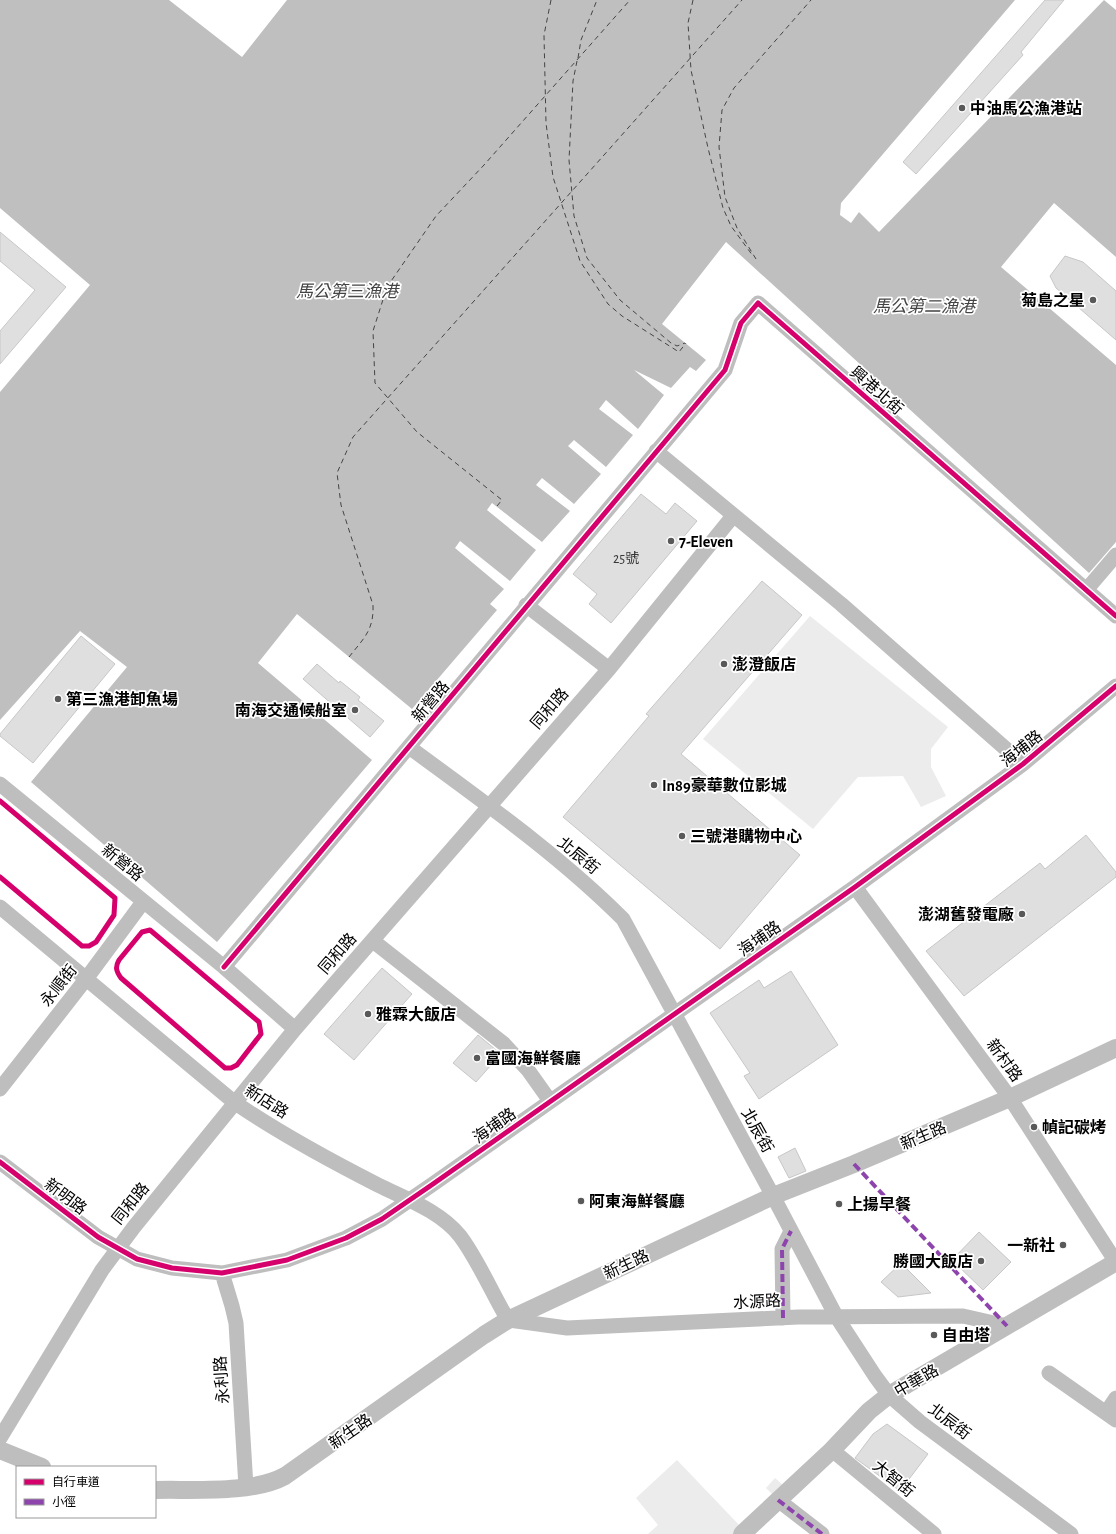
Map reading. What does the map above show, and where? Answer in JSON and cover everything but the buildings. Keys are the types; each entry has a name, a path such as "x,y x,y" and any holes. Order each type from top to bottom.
{"main road":[{"name":"新生路","path":"156,1490 246,1487 274,1482 285,1476 484,1335 508,1320 773,1196 854,1164 1010,1098 1116,1048"},
{"name":"中華路","path":"742,1534 832,1450 869,1410 890,1395 1116,1262"},
{"path":"0,1450 40,1466"}],"street":[{"name":"興港北街","path":"656,451 725,370 741,323 758,303 1087,589 1116,616"},
{"path":"656,451 841,604 1023,764"},
{"name":"新營路","path":"224,967 656,451"},
{"name":"同和路","path":"0,1438 98,1277 117,1249 234,1102 295,1029 488,805 609,668 733,516"},
{"path":"1087,589 1116,555"},
{"path":"526,605 609,668"},
{"name":"海埔路","path":"222,1274 287,1260 340,1241 382,1219 674,1015 855,886 1023,764 1116,686"},
{"name":"北辰街","path":"409,747 488,805 589,885 623,919 773,1196 836,1316 890,1395 920,1422 1071,1534"},
{"name":"新營路","path":"0,784 224,967 295,1029"},
{"name":"新村路","path":"855,886 1010,1098 1116,1262"},
{"name":"永順街","path":"0,1089 86,979 143,902"},
{"name":"新店路","path":"0,907 234,1102 258,1119 378,1185 409,1200 446,1222 459,1236 508,1320"},
{"path":"372,941 504,1044 528,1070 550,1101"},
{"name":"新明路","path":"0,1162 98,1237 117,1249 150,1264 222,1274"},
{"path":"783,1318 782,1249 791,1231"},
{"name":"永利路","path":"222,1274 236,1323 246,1487"},
{"name":"水源路","path":"508,1320 567,1328 836,1316 963,1316 1007,1326"},
{"path":"1049,1372 1111,1417 1116,1398"},
{"name":"大智街","path":"832,1450 934,1534"},
{"path":"778,1500 822,1534"}],"shaded area":[{"path":"810,616 948,727 931,749 931,767 946,796 921,807 903,776 858,777 813,829 703,739"},
{"path":"677,1460 742,1528 735,1534 648,1534 658,1525 636,1498"},
{"path":"775,1478 785,1487 775,1497 766,1488"}],"water":[{"name":"馬公第三漁港","path":"0,0 169,0 242,57 287,0 1015,0 841,203 840,215 851,223 859,212 879,232 1104,0 1116,10 1116,257 1054,203 1001,267 1116,365 1116,542 1089,573 726,242 662,324 706,360 696,371 690,367 671,388 634,370 664,395 638,429 606,400 599,409 633,435 606,467 574,440 568,446 601,474 574,504 542,478 536,485 570,511 542,542 492,503 487,510 536,550 510,581 460,541 455,548 504,589 490,604 497,610 412,709 297,614 258,663 372,760 217,942 31,782 127,667 80,631 0,720 0,392 90,285 0,208"}],"ferry route":[{"path":"551,0 544,35 546,123 553,177 580,261 608,304 622,316 679,352 686,343"},
{"path":"578,58 581,40 597,0"},
{"path":"497,506 502,500 417,432 375,383 373,331 387,287 436,216 484,165 630,0"},
{"path":"693,0 688,23 691,70 708,148 723,208 731,226 753,256"},
{"path":"349,657 367,633 373,614 373,605 341,505 337,473 353,437 742,0"},
{"path":"756,259 737,228 725,197 719,147 722,110 734,88 811,0"},
{"path":"577,61 573,81 569,160 574,216 587,258 620,300 671,343 677,346 685,343"}],"marked path":[{"path":"854,1164 1007,1326"},
{"path":"783,1318 782,1249 791,1231"},
{"path":"778,1500 822,1534"}],"cycle path":[{"path":"224,967 725,370 741,323 758,303 1116,616"},
{"path":"0,1162 98,1237 137,1259 172,1268 222,1273 287,1260 346,1238 382,1219 433,1184 855,887 1023,764 1116,686"},
{"path":"0,801 115,898 114,915 96,942 89,946 82,946 0,877"},
{"path":"150,930 259,1022 261,1034 237,1065 231,1068 225,1068 119,976 117,971 119,960 142,932 150,930"}],"place":[{"name":"中油馬公漁港站","path":"962,108"},
{"name":"菊島之星","path":"1093,300"},
{"name":"7-Eleven","path":"671,541"},
{"name":"澎澄飯店","path":"724,664"},
{"name":"第三漁港卸魚場","path":"58,699"},
{"name":"南海交通候船室","path":"355,710"},
{"name":"In89豪華數位影城","path":"654,785"},
{"name":"三號港購物中心","path":"682,836"},
{"name":"澎湖舊發電廠","path":"1022,914"},
{"name":"雅霖大飯店","path":"368,1014"},
{"name":"富國海鮮餐廳","path":"477,1058"},
{"name":"幀記碳烤","path":"1034,1127"},
{"name":"阿東海鮮餐廳","path":"581,1201"},
{"name":"上揚早餐","path":"839,1204"},
{"name":"一新社","path":"1063,1245"},
{"name":"勝國大飯店","path":"981,1261"},
{"name":"自由塔","path":"934,1335"}],"water label":[{"name":"馬公第二漁港","path":"924,306"}]}
